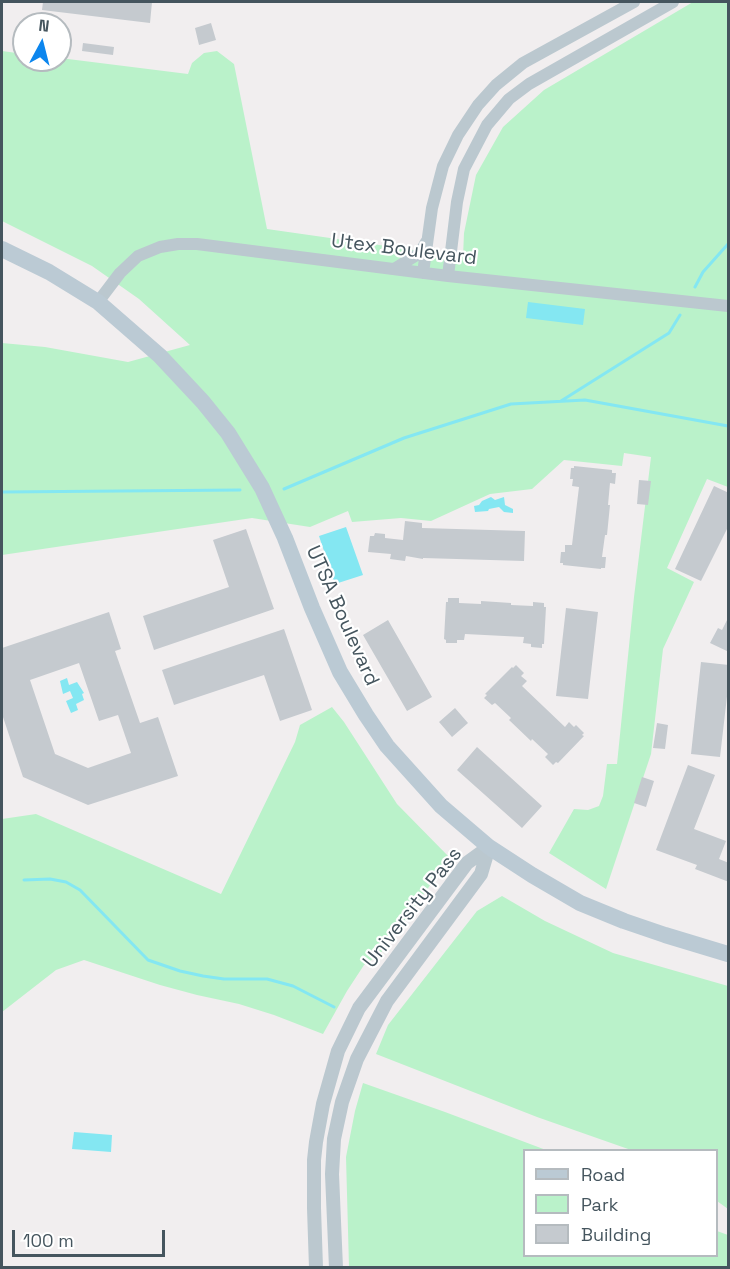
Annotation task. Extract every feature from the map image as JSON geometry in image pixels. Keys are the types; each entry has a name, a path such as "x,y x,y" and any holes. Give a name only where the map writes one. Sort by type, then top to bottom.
{"main road":[{"name":"UTSA Boulevard","path":"2,249 49,272 98,302 160,356 228,433 262,488 340,672 387,746 433,798 489,847 580,903 624,921 729,954"}],"street":[{"path":"423,273 432,208 443,166 458,135 478,105 495,85 523,63 634,2"},
{"path":"448,276 457,202 464,170 487,125 509,99 530,84 559,65 673,2"},
{"path":"495,85 509,99"},
{"path":"394,269 420,253 428,235"},
{"name":"Utex Boulevard","path":"98,302 120,273 138,256 160,247 197,244 448,276 729,306"},
{"name":"University Pass","path":"316,1268 314,1160 323,1104 338,1051 359,1008 467,863 489,847"},
{"name":"University Pass","path":"336,1268 332,1174 334,1139 342,1102 357,1059 387,1001 481,874 489,847"}],"green space":[{"path":"693,2 728,2 728,487 707,479 667,568 694,582 663,649 651,754 606,889 549,853 574,809 588,810 599,806 603,796 607,764 617,764 651,457 624,453 622,466 564,460 532,489 490,494 431,521 401,518 352,522 348,511 310,527 252,518 2,555 2,343 45,347 128,362 190,345 139,299 92,266 2,221 2,51 12,52 12,72 72,72 72,60 188,74 192,63 204,53 217,51 234,64 267,229 463,257 464,233 476,175 503,127 544,90"},
{"path":"332,707 397,804 450,858 380,954 364,965 323,1034 239,1004 160,985 84,960 56,970 2,1012 2,819 36,814 221,894 295,742 300,725"},
{"path":"502,896 545,921 613,953 728,986 728,1209 718,1202 718,1149 628,1149 537,1117 376,1054 388,1025 477,911"},
{"path":"363,1083 543,1149 523,1149 523,1257 718,1257 718,1231 728,1235 728,1267 349,1267 346,1157"}],"water":[{"path":"528,302 585,309 583,325 526,318"},
{"path":"491,497 495,500 504,497 505,505 513,509 513,513 504,512 499,507 475,512 474,506"},
{"path":"346,527 363,575 335,584 319,536"},
{"path":"67,678 69,685 77,682 84,693 82,694 84,700 76,704 78,710 71,713 66,701 73,698 70,691 63,694 60,681"},
{"path":"74,1132 112,1135 111,1152 72,1149"}],"building":[{"path":"43,2 152,2 150,23 42,10"},
{"path":"211,23 216,40 199,45 195,28"},
{"path":"83,43 114,47 113,55 82,51"},
{"path":"574,466 612,470 612,473 616,473 615,484 610,483 607,535 605,535 602,557 606,557 605,568 560,563 561,552 565,552 565,545 572,545 579,487 572,486 573,479 570,479 571,468"},
{"path":"639,480 651,481 648,505 637,504"},
{"path":"714,486 729,493 729,525 701,581 675,569"},
{"path":"405,521 422,523 422,528 525,531 524,561 423,559 406,556 405,561 390,559 391,554 368,552 370,536 374,536 375,533 385,534 385,538 403,540"},
{"path":"246,529 274,609 154,650 143,616 229,587 213,540"},
{"path":"448,598 459,598 459,603 481,604 481,601 533,606 533,602 544,603 546,607 542,648 531,647 531,644 523,643 524,637 465,634 464,640 457,640 457,643 446,643 444,639"},
{"path":"566,608 598,612 588,699 556,696"},
{"path":"109,612 121,649 115,651 140,723 158,717 178,776 88,805 23,777 2,714 2,648","holes":["79,663 99,721 118,715 131,753 88,768 55,754 30,680"]},
{"path":"729,616 729,652 710,643 718,628 722,630"},
{"path":"388,620 432,697 407,711 363,635"},
{"path":"284,629 312,710 280,721 264,675 174,705 162,670"},
{"path":"701,662 729,665 720,757 691,754"},
{"path":"516,665 524,673 521,676 527,681 522,686 565,727 569,722 584,733 582,735 584,736 558,763 553,765 545,757 548,754 509,720 511,718 495,703 492,705 484,698 487,695 485,694"},
{"path":"455,708 468,723 452,737 439,722"},
{"path":"657,723 668,725 665,749 653,748"},
{"path":"477,747 542,806 522,828 457,770"},
{"path":"688,765 715,775 694,829 726,841 719,859 729,863 729,882 695,869 697,865 656,850"},
{"path":"642,777 654,781 646,807 634,803"}],"waterway":[{"path":"695,287 703,272 728,244"},
{"path":"561,401 669,333 680,315"},
{"path":"284,489 404,438 511,404 585,400 728,426"},
{"path":"2,492 240,490"},
{"path":"24,880 50,879 66,882 80,890 148,960 203,976 224,979 267,979 293,986 334,1007"}]}
